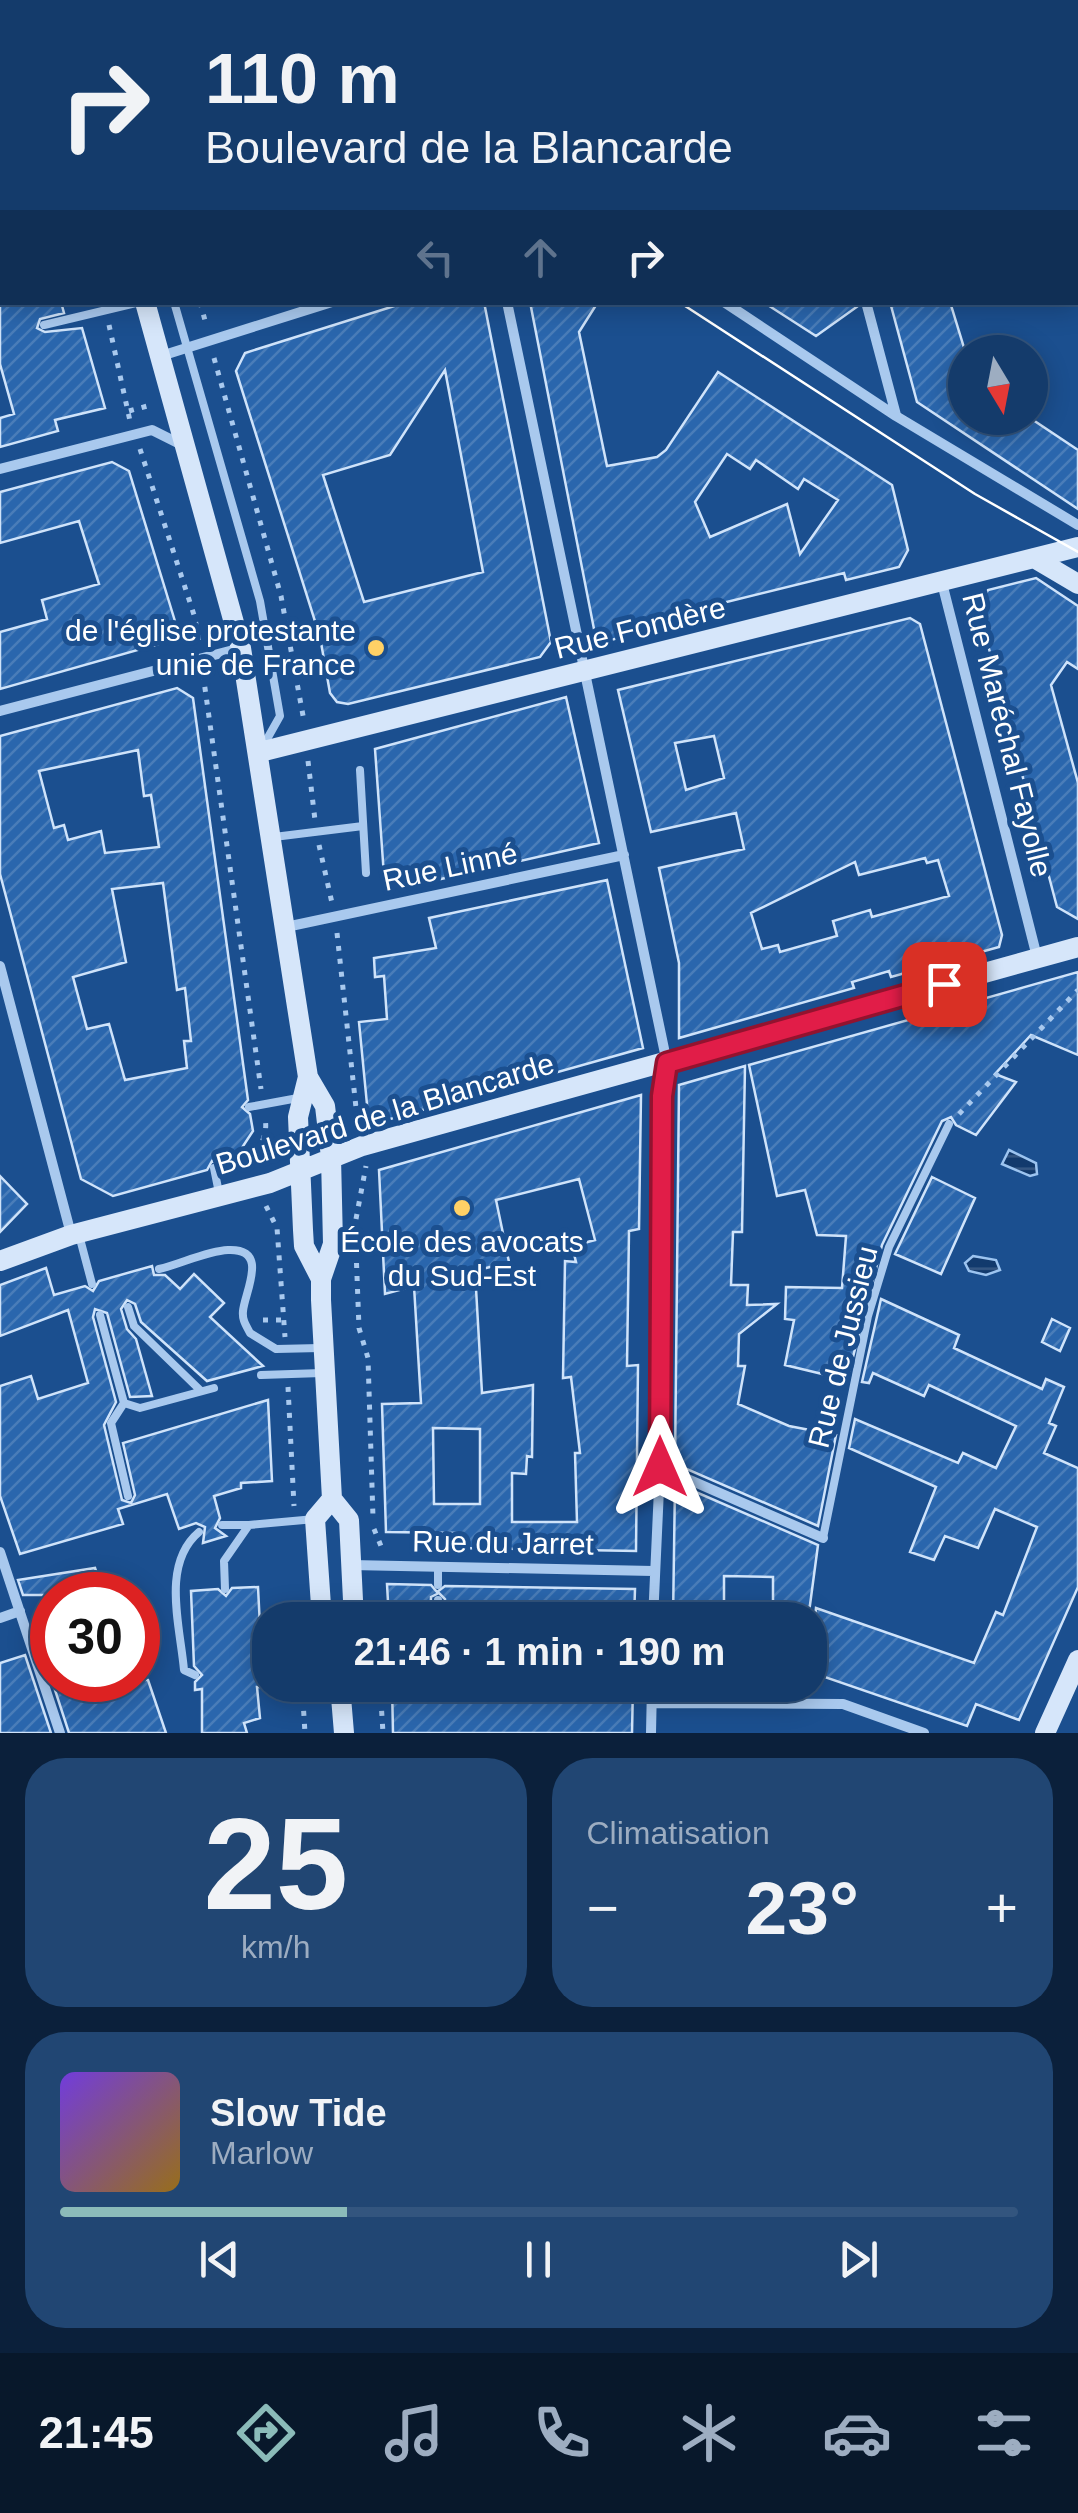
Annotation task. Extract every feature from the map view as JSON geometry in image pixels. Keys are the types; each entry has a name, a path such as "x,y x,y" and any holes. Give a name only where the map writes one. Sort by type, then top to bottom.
{"main road":[{"path":"143,305 190,457 242,648 260,752 305,1087 298,1117 304,1169 304,1246 320,1278 332,1500 349,1520 353,1602"},
{"name":"Rue Fondère","path":"260,752 1078,547"},
{"path":"1034,558 1078,584"},
{"name":"Boulevard de la Blancarde","path":"0,1261 75,1234 220,1196 331,1157 1078,947"},
{"path":"305,1087 326,1106 331,1157 333,1244 320,1278"},
{"path":"319,1602 304,1520 332,1500"},
{"path":"1045,1733 1078,1660"},
{"path":"342,1702 344,1733"}],"street":[{"path":"160,356 322,305"},
{"path":"507,305 667,1063 662,1096 660,1467 652,1602"},
{"path":"729,305 896,416 1078,525"},
{"path":"867,305 896,416"},
{"path":"0,470 152,430 175,439 190,457"},
{"name":"Rue Maréchal Fayolle","path":"942,584 1037,957"},
{"path":"0,711 242,648"},
{"name":"Rue Linné","path":"286,927 624,855"},
{"path":"0,966 75,1234"},
{"path":"660,1467 823,1538"},
{"path":"0,1552 60,1733"},
{"name":"Rue du Jarret","path":"352,1565 653,1570"},
{"path":"0,1618 20,1612"},
{"path":"652,1733 652,1703 843,1704 924,1733"}],"lane":[{"path":"44,326 130,305"},
{"path":"175,305 260,601 280,716 260,752"},
{"path":"360,770 366,873"},
{"path":"272,837 363,826"},
{"path":"249,1106 305,1087"},
{"name":"Rue de Jussieu","path":"823,1538 852,1379 884,1264 948,1124"},
{"path":"214,1168 220,1196"},
{"path":"75,1234 92,1284"},
{"path":"159,1270 228,1250 240,1252 250,1259 254,1269 243,1319 266,1345 286,1350 324,1348"},
{"path":"128,1307 134,1326 201,1391"},
{"path":"100,1315 124,1404 111,1423 128,1496"},
{"path":"261,1375 326,1373"},
{"path":"124,1404 140,1408 214,1388"},
{"path":"222,1525 304,1520"},
{"path":"225,1588 224,1560 249,1525"},
{"path":"195,1675 184,1670 176,1569 183,1546 199,1532"},
{"path":"438,1566 438,1586"}],"path":[{"path":"201,305 209,332"},
{"path":"105,311 130,429"},
{"path":"214,345 219,385 281,596 306,732"},
{"path":"134,441 143,452 195,618 197,650"},
{"path":"201,669 268,1133 256,1158 259,1173"},
{"path":"336,924 360,1136"},
{"path":"948,1124 1078,990"},
{"path":"355,1225 365,1157"},
{"path":"248,1205 264,1200 278,1228 286,1350"},
{"path":"356,1242 359,1328 368,1358 374,1531 384,1553"},
{"path":"287,1374 304,1520"},
{"path":"303,1702 304,1733"},
{"path":"381,1702 383,1733"}],"water":[{"path":"1009,1150 1036,1163 1037,1174 1030,1176 1002,1164"},
{"path":"973,1256 996,1260 1000,1270 986,1275 969,1271 965,1263"}],"building":[{"path":"0,305 62,305 64,313 40,319 37,328 45,332 82,328 105,408 55,420 58,431 0,447 0,418 14,414 0,364"},
{"path":"397,305 485,305 551,642 540,657 348,704 337,702 330,693 320,637 236,371 245,353","holes":["445,370 483,572 364,602 323,475 390,455"]},
{"path":"531,305 596,305 579,332 607,466 657,457 666,450 718,372 892,485 908,550 899,567 846,580 844,573 686,612 653,621 655,629 611,640 594,629","holes":["727,454 750,469 756,460 798,489 804,479 838,500 800,554 787,504 710,537 695,502"]},
{"path":"768,305 858,305 816,336"},
{"path":"891,305 951,305 960,335 948,335 948,423 917,402"},
{"path":"1048,430 1078,450 1078,509 967,435 1048,435"},
{"path":"112,462 129,471 178,631 173,640 0,689 0,632 47,619 42,600 99,584 79,521 0,543 0,492"},
{"path":"1036,578 1078,606 1078,669 1067,662 1051,685 1078,783 1078,919 1057,907 978,607 988,590"},
{"path":"910,618 920,624 1002,935 999,947 891,977 889,971 852,982 854,988 679,1038 679,963 659,868 744,849 736,813 651,832 618,690","holes":["714,736 724,778 686,790 675,743","925,858 927,863 938,860 949,896 872,917 870,910 833,921 837,936 780,952 778,945 762,949 751,913 855,862 859,875"]},
{"path":"177,688 193,698 248,1100 242,1107 250,1114 253,1131 232,1163 221,1166 212,1161 207,1170 113,1196 81,1179 0,874 0,736","holes":["138,750 144,796 151,795 159,847 105,853 101,831 68,840 64,825 54,828 39,771","163,883 177,990 185,988 191,1041 184,1041 187,1068 125,1080 109,1024 87,1029 73,977 126,962 112,889"]},
{"path":"566,697 599,843 441,879 439,872 384,876 375,749"},
{"path":"607,880 643,1048 369,1125 359,1022 387,1019 384,976 375,977 374,958 436,948 429,918"},
{"path":"1078,972 1078,1055 1031,1035 995,1074 1016,1082 976,1135 956,1125 951,1117 942,1121 882,1245 847,1380 785,1365 794,1320 785,1319 786,1287 842,1288 846,1236 817,1235 805,1190 777,1196 749,1065"},
{"path":"745,1066 742,1232 733,1232 731,1285 748,1285 747,1305 777,1304 739,1334 738,1366 745,1366 738,1404 789,1426 836,1435 818,1526 675,1464 679,1085"},
{"path":"641,1095 639,1229 629,1231 627,1366 638,1365 636,1551 458,1548 458,1533 386,1532 382,1404 421,1403 414,1286 385,1294 379,1170","holes":["579,1179 595,1240 572,1246 576,1262 565,1261 563,1378 571,1377 580,1453 575,1453 577,1522 512,1522 512,1473 526,1474 527,1456 532,1457 533,1385 482,1393 475,1271 509,1262 496,1200","433,1428 480,1429 480,1504 434,1504"]},
{"path":"0,1176 27,1204 0,1232"},
{"path":"932,1177 975,1198 941,1274 895,1254"},
{"path":"152,1266 154,1275 165,1275 180,1289 194,1274 224,1303 210,1317 263,1366 207,1381 141,1322 135,1304 127,1300 121,1309 127,1329 136,1339 152,1396 130,1397 107,1313 95,1309 93,1317 116,1402 104,1425 122,1500 131,1503 135,1495 123,1443 268,1400 272,1481 241,1483 241,1488 214,1496 220,1518 215,1528 226,1536 203,1543 205,1527 196,1523 179,1529 167,1494 118,1509 123,1524 20,1554 0,1496 0,1386 31,1376 38,1399 88,1383 68,1310 0,1336 0,1285 46,1268 54,1295 85,1286 93,1291 99,1281"},
{"path":"881,1299 959,1335 954,1348 1042,1389 1046,1379 1064,1387 1049,1423 1056,1426 1044,1453 1078,1468 1078,1587 1019,1720 976,1704 967,1726 827,1678 827,1612 974,1663 996,1612 1003,1615 1037,1527 995,1509 978,1548 945,1536 934,1560 910,1552 936,1487 849,1448 855,1419 958,1463 963,1453 996,1468 1016,1426 929,1385 924,1396 873,1373 869,1383 862,1382"},
{"path":"1052,1319 1070,1328 1060,1351 1042,1342"},
{"path":"675,1483 818,1545 810,1602 773,1602 773,1577 724,1576 724,1602 673,1602"},
{"path":"30,1578 30,1595 23,1595 18,1580"},
{"path":"387,1584 431,1585 437,1592 445,1586 635,1589 635,1602 445,1602 439,1593 431,1597 431,1602 388,1602"},
{"path":"258,1587 259,1602 252,1602 252,1702 258,1702 260,1718 244,1723 247,1733 202,1733 202,1689 195,1690 195,1682 202,1675 194,1666 191,1591 218,1589 226,1596 232,1588"},
{"path":"25,1655 30,1670 30,1702 41,1702 51,1733 0,1733 0,1663"},
{"path":"59,1702 155,1702 166,1733 69,1733"},
{"path":"392,1702 633,1702 632,1733 393,1733"}],"tram line":[{"path":"684,305 975,494 1078,552"}],"place":[{"name":"de l'église protestante unie de France","path":"376,648"},
{"name":"École des avocats du Sud-Est","path":"462,1208"}],"route":[{"path":"660,1467 662,1096 667,1063 944,984"}]}
